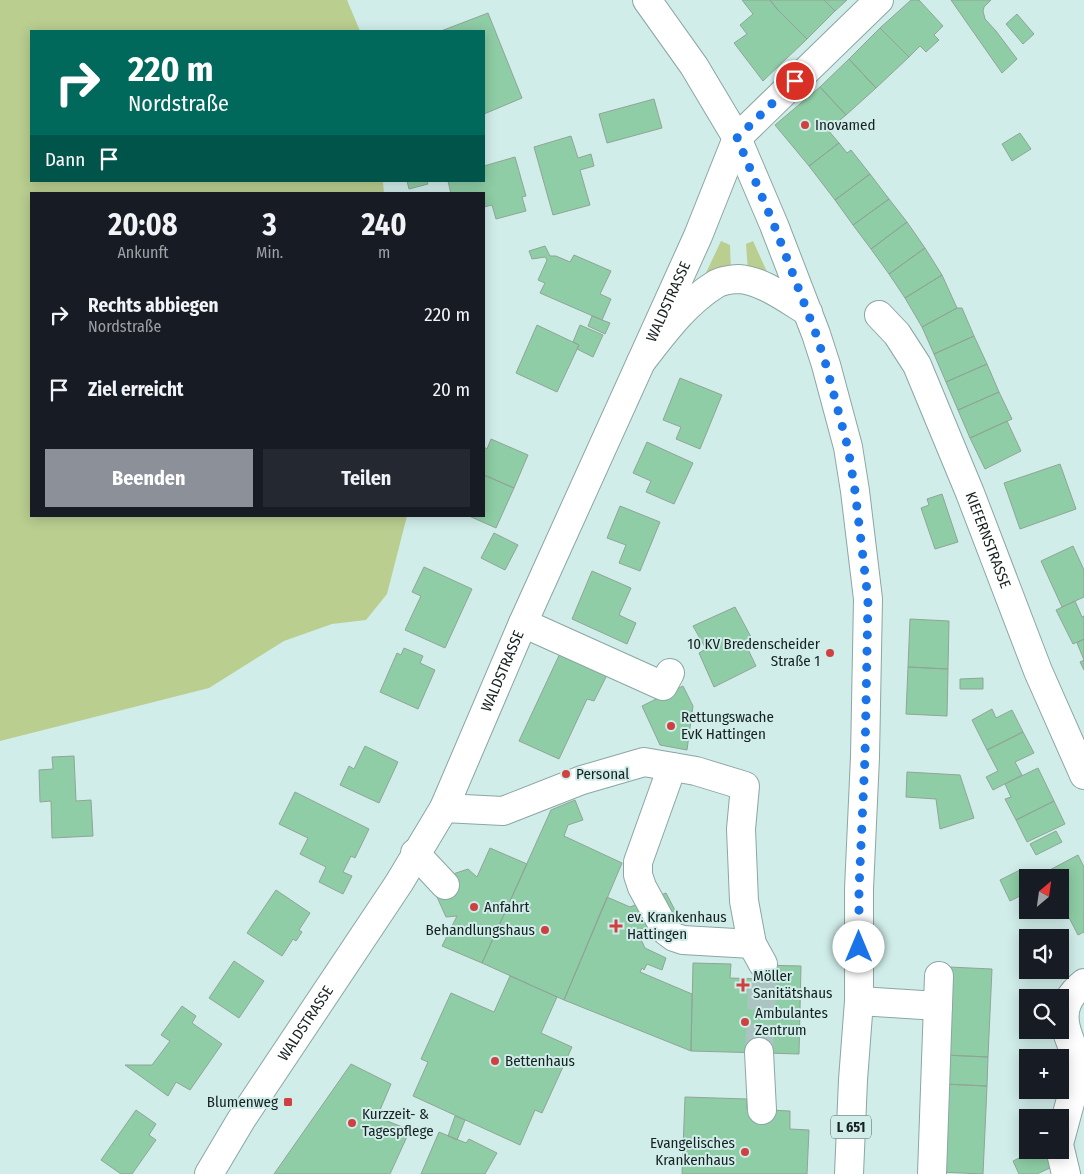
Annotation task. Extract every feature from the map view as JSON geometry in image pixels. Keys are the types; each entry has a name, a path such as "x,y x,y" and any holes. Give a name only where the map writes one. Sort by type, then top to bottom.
{"street":[{"name":"L 651","path":"648,0 694,66 737,138 808,312 826,365 848,448 868,599 865,757 859,889 859,1001 849,1174"},
{"path":"737,138 879,0"},
{"name":"WALDSTRASSE","path":"209,1174 241,1120 399,883 415,853 444,808 523,623 703,226 737,138"},
{"path":"641,362 682,312 718,283 738,279 752,282 777,293 808,312"},
{"name":"KIEFERNSTRASSE","path":"879,315 897,334 917,365 970,493 1038,671 1084,775"},
{"path":"523,623 663,686 670,672"},
{"path":"444,808 503,811 582,780 644,762 672,767 696,772 745,786 741,829 744,901 758,954 674,937 666,931 642,887 638,875 638,862 672,767"},
{"path":"415,853 445,885"},
{"path":"932,1174 939,976"},
{"path":"1068,1109 1078,1073 1078,1064 1075,1050 1065,1027 1065,1013 1067,1001 1075,990 1084,983"},
{"path":"859,1001 938,1006"},
{"path":"759,1052 762,1110"},
{"path":"1062,1159 1066,1174"}],"green space":[{"path":"0,0 347,0 360,30 30,30 30,182 383,182 384,192 30,192 30,517 407,517 387,594 366,620 332,624 284,641 209,688 0,741"},
{"path":"721,241 730,245 731,272 704,277"},
{"path":"753,241 768,274 748,271 746,244"}],"building":[{"path":"742,0 770,0 807,39 763,81 734,43 747,34 740,25 753,14"},
{"path":"770,0 824,0 835,11 807,39"},
{"path":"824,0 847,0 835,11"},
{"path":"911,0 919,0 943,26 934,35 939,40 926,52 920,46 909,57 880,28"},
{"path":"951,0 991,0 984,7 985,19 1017,59 1002,73"},
{"path":"488,13 522,98 485,114 485,30 444,30"},
{"path":"1017,14 1034,34 1023,44 1006,24"},
{"path":"880,28 909,57 876,88 849,59"},
{"path":"849,59 876,88 846,115 820,87"},
{"path":"820,87 846,115 828,130 839,143 809,166 775,125"},
{"path":"654,99 662,128 607,143 599,114"},
{"path":"1020,133 1031,149 1012,161 1002,144"},
{"path":"571,136 578,158 591,154 594,166 580,170 590,205 553,215 534,147"},
{"path":"839,143 847,153 851,150 870,174 835,200 809,166"},
{"path":"515,157 526,196 522,197 526,211 496,219 492,205 485,207 485,192 451,192 448,182 485,182 485,166"},
{"path":"870,174 889,199 853,225 835,200"},
{"path":"407,182 427,182 428,184 409,189"},
{"path":"889,199 907,222 871,249 853,225"},
{"path":"907,222 925,248 889,274 871,249"},
{"path":"545,246 550,256 556,256 570,262 574,255 611,271 600,294 611,299 602,320 540,293 545,283 538,280 547,260 545,257 532,259 529,251"},
{"path":"925,248 942,275 905,298 889,274"},
{"path":"942,275 957,308 922,327 905,298"},
{"path":"957,308 962,308 974,336 934,354 922,327"},
{"path":"592,316 610,323 605,334 588,326"},
{"path":"537,325 579,345 557,392 516,373"},
{"path":"580,325 603,335 593,357 577,349 579,345 573,342"},
{"path":"974,336 987,364 946,382 934,354"},
{"path":"987,364 999,392 958,410 946,382"},
{"path":"680,378 722,395 700,449 676,439 681,427 663,420"},
{"path":"999,392 1012,419 970,438 958,410"},
{"path":"1007,421 1021,451 985,469 970,438"},
{"path":"491,439 528,455 514,488 485,475 485,448 487,449"},
{"path":"647,442 693,463 674,504 646,492 651,481 633,473"},
{"path":"1060,464 1076,509 1020,529 1004,483"},
{"path":"485,475 514,488 496,528 471,517 485,517"},
{"path":"942,494 958,542 935,549 921,508 929,505 927,499"},
{"path":"620,506 660,522 640,571 619,563 626,545 607,538"},
{"path":"494,533 518,545 505,570 481,558"},
{"path":"1073,546 1084,570 1084,597 1062,607 1041,561"},
{"path":"424,567 472,589 445,648 405,630 421,596 412,592"},
{"path":"592,571 631,588 619,615 636,623 627,644 572,619"},
{"path":"1075,601 1082,617 1084,616 1084,639 1073,644 1056,610"},
{"path":"735,607 751,637 744,641 756,666 714,687 699,653 706,649 693,626"},
{"path":"910,619 949,621 948,669 908,667"},
{"path":"1084,639 1084,660 1077,643"},
{"path":"563,647 610,669 594,701 587,699 559,759 519,741"},
{"path":"404,648 423,656 420,663 435,670 418,709 380,692 397,653 401,655"},
{"path":"1084,660 1084,670 1080,662"},
{"path":"908,667 948,669 947,716 906,714"},
{"path":"983,678 983,689 960,689 960,679"},
{"name":"Rettungswache EvK Hattingen","path":"683,686 693,706 687,750 660,745 642,706"},
{"path":"992,709 996,718 1012,710 1023,732 987,750 972,720"},
{"path":"1023,732 1034,753 1015,762 1022,775 993,790 986,777 998,771 987,750"},
{"path":"365,746 398,762 379,803 340,785 349,766 354,769"},
{"path":"74,756 76,801 91,800 93,836 52,838 51,801 40,802 39,770 53,769 52,757"},
{"path":"1038,768 1054,801 1016,820 1005,799 1011,797 1005,784"},
{"path":"907,772 960,775 974,818 940,829 936,799 906,797"},
{"path":"295,792 369,829 355,858 351,856 343,872 352,876 343,894 319,882 326,867 300,854 308,838 279,824"},
{"name":"Behandlungshaus","path":"575,800 583,820 568,825 564,836 622,863 564,1000 482,963 551,810"},
{"path":"1054,801 1065,824 1027,842 1016,820"},
{"path":"1056,831 1062,842 1036,855 1030,844"},
{"name":"Anfahrt","path":"490,848 527,864 482,963 442,946 457,916 446,917 437,897 442,895 447,876 468,869 477,877"},
{"path":"1078,855 1084,867 1084,932 1078,935 1069,918 1069,869 1052,869"},
{"path":"1019,870 1019,896 1010,901 1000,880"},
{"path":"276,890 310,913 299,930 302,932 296,941 293,939 282,956 247,933"},
{"path":"666,893 677,914 637,931 645,948 666,958 662,970 647,964 644,970 642,968 640,972 692,994 691,1051 564,1000 607,897 630,907"},
{"path":"234,961 264,981 239,1018 209,998"},
{"name":"Ambulantes Zentrum","path":"693,963 731,964 730,978 761,979 760,965 801,966 799,1054 691,1051"},
{"path":"949,967 992,969 988,1057 945,1055"},
{"name":"Bettenhaus","path":"510,976 557,997 541,1033 572,1047 542,1113 535,1110 520,1145 413,1096 428,1062 421,1059 451,993 494,1012"},
{"path":"182,1006 196,1016 192,1023 222,1044 190,1090 176,1082 168,1096 125,1065 152,1065 170,1041 161,1035"},
{"path":"945,1055 988,1057 987,1086 944,1084"},
{"name":"Kurzzeit- & Tagespflege","path":"351,1064 391,1084 377,1117 410,1130 390,1174 274,1174"},
{"path":"944,1084 987,1086 983,1174 940,1172"},
{"name":"Evangelisches Krankenhaus","path":"685,1097 747,1099 747,1109 790,1111 790,1129 809,1130 807,1174 682,1174"},
{"path":"136,1110 156,1124 149,1135 156,1140 132,1174 121,1174 101,1160"},
{"path":"455,1116 465,1120 457,1140 448,1136"},
{"path":"439,1132 466,1143 469,1139 497,1153 485,1174 421,1174"},
{"path":"1019,1158 1049,1159 1052,1167 1037,1174 1019,1174 1013,1161"}],"tunnel":[{"path":"759,1052 763,973"}],"place":[{"name":"Inovamed","path":"805,125"},
{"name":"10 KV Bredenscheider Straße 1","path":"830,653"},
{"name":"Rettungswache EvK Hattingen","path":"671,726"},
{"name":"Personal","path":"566,774"},
{"name":"Anfahrt","path":"474,907"},
{"name":"ev. Krankenhaus Hattingen","path":"616,926"},
{"name":"Behandlungshaus","path":"545,930"},
{"name":"Möller Sanitätshaus","path":"743,985"},
{"name":"Ambulantes Zentrum","path":"745,1022"},
{"name":"Bettenhaus","path":"495,1061"},
{"name":"Blumenweg","path":"288,1102"},
{"name":"Kurzzeit- & Tagespflege","path":"352,1123"},
{"name":"Evangelisches Krankenhaus","path":"745,1152"}],"route":[{"path":"795,81 737,138 774,225 816,334 848,448 855,491 868,599 859,947"}]}
